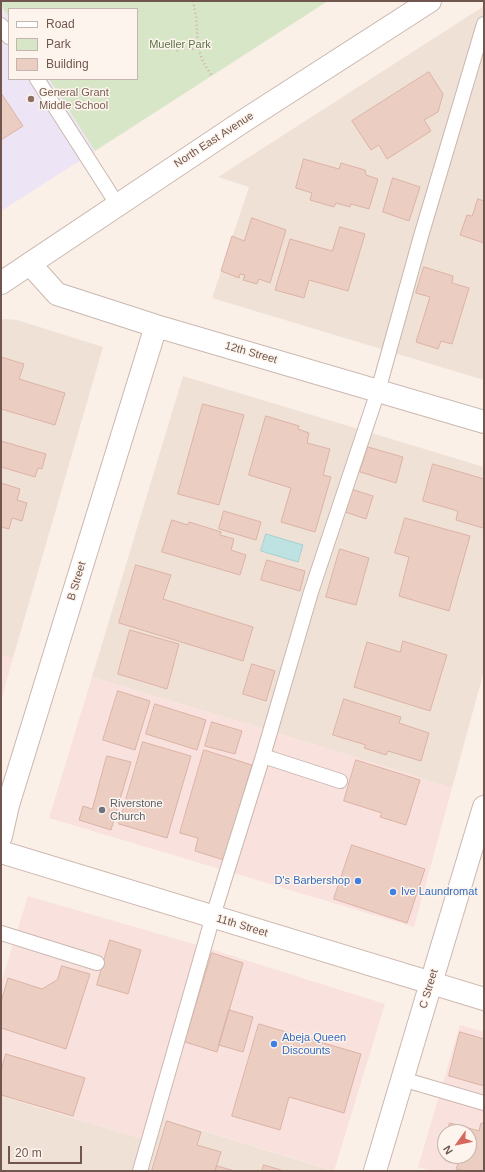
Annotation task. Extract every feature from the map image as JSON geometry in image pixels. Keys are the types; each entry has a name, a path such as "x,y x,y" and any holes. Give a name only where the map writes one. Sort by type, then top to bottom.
{"street":[{"name":"North East Avenue","path":"1,283 117,204 430,1"},
{"name":"12th Street","path":"30,264 57,294 156,326 484,422"},
{"name":"B Street","path":"1,836 8,805 156,326"},
{"name":"C Street","path":"375,1171 430,983 484,807"},
{"name":"11th Street","path":"1,852 484,999"}],"lane":[{"path":"140,1171 213,916 263,756 311,592 378,391 421,236 484,24"},
{"path":"1,25 8,36"},
{"path":"37,80 117,204"},
{"path":"263,756 340,781"},
{"path":"1,932 97,963"},
{"path":"402,1079 484,1104"}],"path":[{"path":"193,1 196,16 198,47 203,62 212,76"},
{"path":"177,51 181,48 192,50 198,47"}],"shaded area":[{"name":"General Grant Middle School","path":"1,5 8,16 8,80 50,80 95,151 1,211"},
{"path":"484,6 484,380 212,298 249,187 218,177"},
{"path":"1,320 17,320 103,347 13,658 1,655"},
{"path":"183,376 484,467 484,671 452,788 92,677"},
{"path":"1,655 13,658 1,701"},
{"path":"92,677 452,788 414,927 49,818"},
{"path":"28,896 204,947 385,1004 334,1171 157,1116 149,1141 1,1096 1,983"},
{"path":"460,1025 484,1032 484,1171 432,1171 418,1167"},
{"path":"1,1096 149,1141 156,1116 333,1171 1,1171"}],"green space":[{"name":"Mueller Park","path":"1,1 328,1 95,151 50,80 138,80 138,8 8,8 8,16 1,5"}],"water":[{"path":"266,534 303,545 298,562 261,551"}],"building":[{"path":"429,72 443,94 438,112 424,120 431,131 387,159 379,145 371,150 352,121"},
{"path":"1,93 23,126 1,140"},
{"path":"304,159 339,169 341,163 365,170 366,175 378,179 369,209 351,204 350,207 336,203 334,207 310,200 312,193 296,188"},
{"path":"393,178 420,187 409,221 383,212"},
{"path":"478,199 484,201 484,243 460,235 467,215 472,216"},
{"path":"252,218 286,230 270,283 259,279 257,284 243,280 245,275 240,274 239,278 221,271 232,236 244,241"},
{"path":"340,227 365,234 348,291 309,280 304,298 275,290 290,239 332,251"},
{"path":"424,267 453,276 452,283 469,288 452,344 441,341 438,349 416,342 430,297 416,293"},
{"path":"1,357 24,364 19,379 65,393 55,425 1,409"},
{"path":"203,404 244,415 219,505 178,494"},
{"path":"266,416 299,426 298,429 309,433 307,443 330,449 323,475 331,477 315,532 281,522 291,488 249,475"},
{"path":"1,441 46,454 42,469 38,468 35,477 1,467"},
{"path":"368,447 403,457 396,483 360,472"},
{"path":"433,464 484,479 483,528 456,520 458,511 423,501"},
{"path":"1,483 20,489 17,500 27,503 22,521 12,518 9,529 1,527"},
{"path":"351,489 373,496 366,519 345,512"},
{"path":"224,511 261,522 256,540 219,529"},
{"path":"405,518 470,536 449,611 399,596 409,557 395,553"},
{"path":"172,520 188,525 189,522 221,532 220,535 234,539 231,550 246,555 240,575 162,552"},
{"path":"340,549 369,558 356,605 326,597"},
{"path":"267,560 305,571 300,591 261,580"},
{"path":"136,565 171,575 163,599 253,627 243,661 119,623"},
{"path":"130,630 179,644 167,689 118,674"},
{"path":"403,641 447,655 430,711 354,687 367,642 400,652"},
{"path":"252,664 275,671 266,701 243,694"},
{"path":"118,691 150,701 135,750 103,740"},
{"path":"344,699 401,717 399,723 429,733 421,761 388,751 386,755 364,748 366,745 333,735"},
{"path":"155,704 206,720 197,750 146,734"},
{"path":"212,722 242,731 235,754 205,746"},
{"path":"143,742 191,756 167,838 119,824"},
{"path":"204,750 252,765 224,860 195,851 198,838 180,833"},
{"path":"107,756 131,762 111,830 79,820 83,806 92,809"},
{"path":"356,760 420,780 406,825 380,817 382,813 344,801"},
{"path":"352,845 425,869 407,923 334,899"},
{"path":"110,940 141,950 128,994 97,985"},
{"path":"212,953 243,963 217,1052 185,1042"},
{"path":"62,966 90,974 66,1049 1,1028 1,1002 8,978 42,989 57,980"},
{"path":"229,1010 253,1017 243,1052 219,1045"},
{"path":"259,1024 361,1054 344,1113 289,1097 280,1130 232,1116"},
{"path":"460,1032 484,1039 484,1086 449,1076"},
{"path":"6,1054 85,1078 73,1116 1,1095 1,1071"},
{"path":"167,1121 201,1132 197,1145 221,1152 215,1171 152,1171"},
{"path":"481,1123 484,1124 484,1171 464,1171 456,1169 458,1164 477,1164 477,1130 479,1131"},
{"path":"264,1165 284,1171 262,1171"},
{"path":"217,1166 235,1171 215,1171"}],"place":[{"name":"General Grant Middle School","path":"31,99"},
{"name":"Riverstone Church","path":"102,810"},
{"name":"D's Barbershop","path":"358,881"},
{"name":"Ive Laundromat","path":"393,892"},
{"name":"Abeja Queen Discounts","path":"274,1044"}]}
